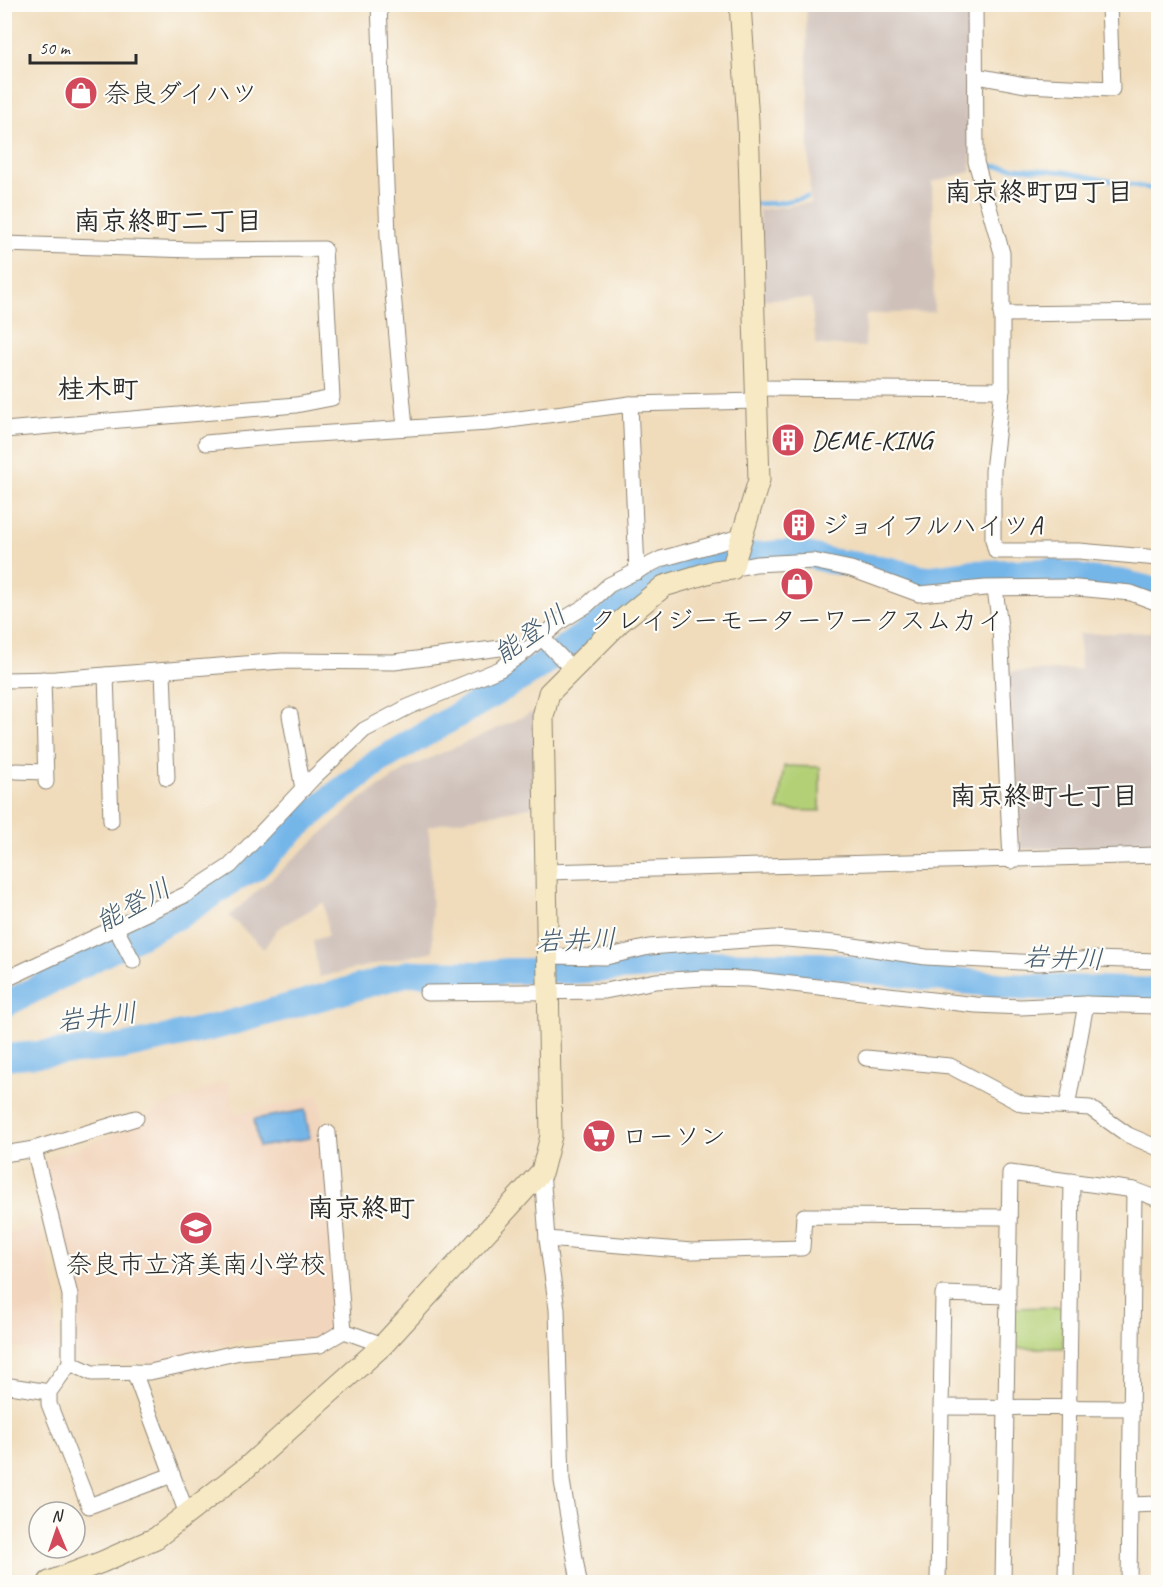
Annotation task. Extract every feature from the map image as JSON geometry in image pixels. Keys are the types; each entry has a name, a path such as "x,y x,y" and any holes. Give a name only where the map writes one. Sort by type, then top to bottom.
{"street":[{"path":"379,4 388,236 405,428"},
{"path":"579,1582 562,1481 557,1309 547,1239 542,1171 551,1136 543,717 549,693 570,668 620,622 664,586 714,571 736,554 759,480 748,122 740,4"},
{"path":"975,4 976,162 1002,253 1002,390 993,471 993,540 996,551 1079,551 1158,558"},
{"path":"977,76 1025,85 1112,89 1109,4"},
{"path":"4,244 192,250 324,249 332,398 296,405 4,430"},
{"path":"1001,314 1158,312"},
{"path":"206,443 488,423 630,404 757,395 1002,390"},
{"path":"630,404 637,572"},
{"path":"4,980 187,894 230,866 303,789 364,730 408,707 500,669 543,640 561,621 586,605 609,585 661,559 736,554 756,564 813,561 851,569 919,594 1066,587 1131,593 1158,603"},
{"path":"995,589 1011,861"},
{"path":"543,640 570,668"},
{"path":"4,680 106,675 282,661 394,662 508,647 527,650"},
{"path":"163,671 168,778"},
{"path":"106,675 111,821"},
{"path":"16,771 45,777 43,679"},
{"path":"290,715 303,789"},
{"path":"546,872 875,862 1011,861 1158,855"},
{"path":"116,929 131,959"},
{"path":"548,958 606,957 649,947 775,938 834,943 926,957 1039,963 1093,959 1158,961"},
{"path":"427,993 605,991 656,981 703,978 749,979 976,1005 1158,1006"},
{"path":"1067,1107 1086,1004"},
{"path":"866,1058 950,1066 1022,1104 1090,1108 1128,1135 1158,1148"},
{"path":"4,1154 34,1149 136,1118"},
{"path":"328,1133 344,1331"},
{"path":"34,1149 70,1295 70,1363 49,1392 49,1404 89,1506 172,1475"},
{"path":"49,1582 156,1538 246,1468 383,1345 542,1171"},
{"path":"1003,1582 1010,1173 1134,1190 1158,1199"},
{"path":"1066,1582 1072,1181"},
{"path":"1129,1582 1134,1190"},
{"path":"547,1239 692,1251 802,1248 804,1216 1009,1217"},
{"path":"938,1582 944,1294 1008,1296"},
{"path":"344,1331 383,1345"},
{"path":"70,1363 92,1373 150,1372 240,1352 320,1345 344,1331"},
{"path":"134,1372 187,1514"},
{"path":"4,1385 49,1392"},
{"path":"942,1407 1131,1408"},
{"path":"1131,1505 1158,1504"}],"shaded area":[{"path":"806,5 970,5 971,172 932,182 934,312 866,314 865,347 816,345 811,299 760,299 759,210 810,203"},
{"path":"1150,604 1158,607 1158,846 1019,849 1020,800 1008,672 1081,669 1079,634 1151,632"},
{"path":"536,711 536,806 429,826 433,951 319,977 313,940 328,936 324,902 277,929 264,949 229,916 361,799 408,768"},
{"name":"奈良市立済美南小学校","path":"228,1080 236,1113 316,1095 321,1100 340,1321 324,1338 241,1340 158,1363 79,1360 75,1353 45,1162 50,1157 123,1130 163,1106"},
{"path":"40,1224 56,1292 56,1358 5,1345 5,1234"}],"green space":[{"path":"784,766 820,767 820,811 778,810"},
{"path":"1062,1307 1063,1348 1010,1348 1010,1308"}],"water":[{"path":"305,1110 310,1138 259,1147 254,1119"}],"waterway":[{"path":"982,165 1066,172 1158,190"},
{"path":"756,204 778,203 807,197"},
{"name":"能登川","path":"4,1005 184,913 255,868 327,801 377,762 528,674 646,590 703,559 796,552 830,561 887,569 925,579 970,573 1052,571 1158,591"},
{"name":"岩井川","path":"4,1057 123,1047 219,1026 409,973 482,974 684,964 819,965 1007,986 1158,991"}],"place":[{"name":"奈良ダイハツ","path":"81,93"},
{"name":"DEME-KING","path":"788,440"},
{"name":"ジョイフルハイツA","path":"799,525"},
{"name":"クレイジーモーターワークスムカイ","path":"797,584"},
{"name":"ローソン","path":"599,1136"},
{"name":"奈良市立済美南小学校","path":"196,1228"}],"district":[{"name":"南京終町四丁目","path":"1039,192"},
{"name":"南京終町二丁目","path":"168,221"},
{"name":"桂木町","path":"98,389"},
{"name":"南京終町七丁目","path":"1044,796"},
{"name":"南京終町","path":"361,1208"}]}
